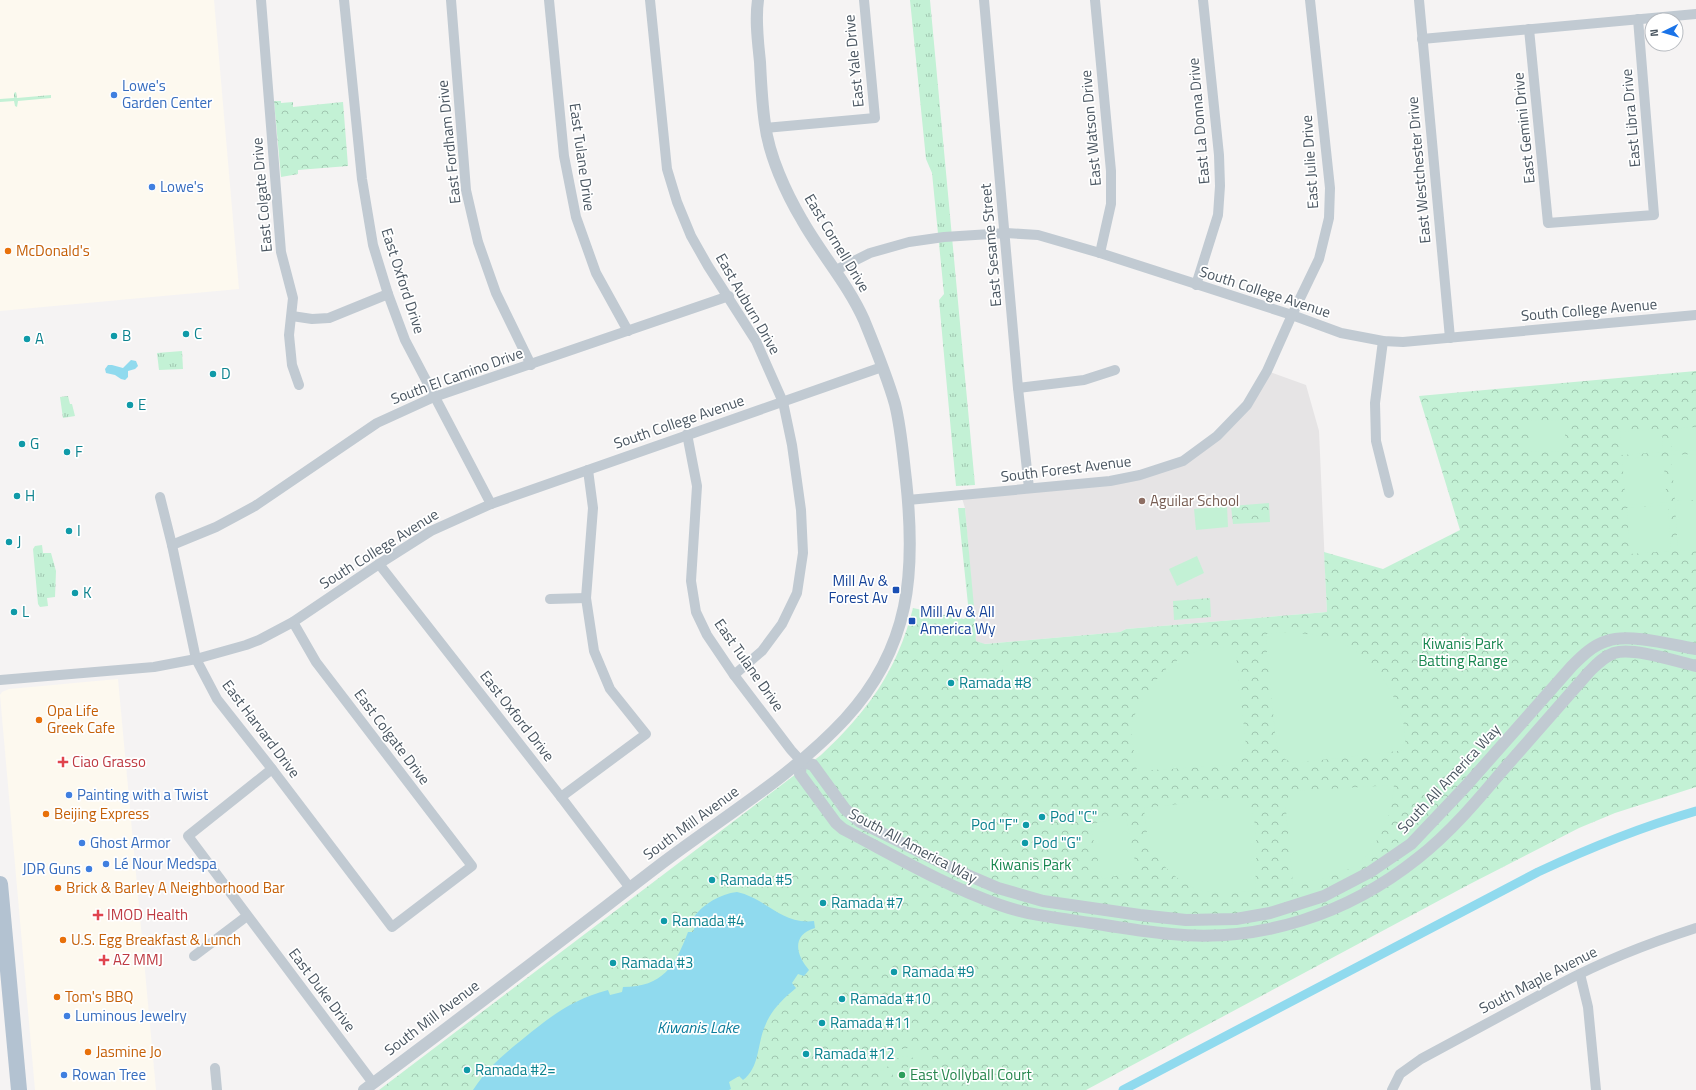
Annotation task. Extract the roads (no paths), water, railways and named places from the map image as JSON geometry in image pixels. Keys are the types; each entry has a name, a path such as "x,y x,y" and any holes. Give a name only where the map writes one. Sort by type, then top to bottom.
{"main road":[{"path":"0,884 19,1090"}],"street":[{"name":"East Colgate Drive","path":"261,0 281,252 293,298 292,316 288,335 292,365 299,385"},
{"name":"East Oxford Drive","path":"344,0 362,179 372,245 405,340 491,504"},
{"name":"East Fordham Drive","path":"450,0 466,190 478,242 496,293 531,365"},
{"name":"East Tulane Drive","path":"549,0 564,156 576,217 596,273 628,330"},
{"name":"East Auburn Drive","path":"650,0 667,169 677,202 691,236 708,266 729,296 756,341 783,402 792,445 801,510 803,553 797,593 782,624 762,651 734,675"},
{"name":"East Cornell Drive","path":"758,0 758,45 765,128 781,180 802,221 836,270 862,317 882,367 895,406 908,500"},
{"name":"East Yale Drive","path":"765,128 875,118 864,0"},
{"name":"East Sesame Street","path":"984,0 1006,233 1018,388 1029,488"},
{"name":"East Watson Drive","path":"1095,0 1111,171 1111,204 1100,253"},
{"name":"East La Donna Drive","path":"1196,285 1218,215 1220,186 1219,155 1203,0"},
{"name":"East Julie Drive","path":"1292,315 1319,259 1329,218 1330,188 1310,0"},
{"name":"East Westchester Drive","path":"1419,0 1450,338"},
{"path":"1422,39 1696,14"},
{"name":"East Libra Drive","path":"1548,223 1654,215 1638,19"},
{"name":"East Gemini Drive","path":"1529,29 1548,223"},
{"name":"South College Avenue","path":"836,270 870,254 910,242 944,237 1006,233 1038,235 1100,253 1292,315 1341,333 1383,341 1403,342 1696,315"},
{"path":"292,316 329,318 388,294"},
{"name":"South El Camino Drive","path":"172,545 216,527 255,506 377,423 434,397 729,296"},
{"name":"South Forest Avenue","path":"908,500 1110,481 1140,475 1183,461 1217,436 1247,405 1267,371 1292,315"},
{"path":"1383,341 1375,403 1376,441 1389,493"},
{"name":"South College Avenue","path":"0,680 154,667 196,659 246,645 259,640 293,622 431,531 491,504 687,434 882,367"},
{"path":"1018,388 1084,380 1115,370"},
{"name":"East Tulane Drive","path":"687,434 697,486 691,581 696,612 707,635 734,675 801,761"},
{"path":"561,797 646,734 610,690 594,651 586,598 593,508 588,470"},
{"name":"East Harvard Drive","path":"160,498 172,545 196,659 217,699 392,927"},
{"name":"South Mill Avenue","path":"368,1086 801,761 831,733 855,707 877,674 889,652 901,620 908,586 911,546 908,500"},
{"name":"East Oxford Drive","path":"379,564 630,888"},
{"path":"550,599 586,598"},
{"name":"East Colgate Drive","path":"293,622 316,662 472,866 392,927"},
{"name":"South All America Way","path":"1696,649 1630,638 1608,640 1599,644 1572,666 1479,772 1431,825 1411,844 1389,860 1336,891 1270,913 1217,920 1186,920 1044,901 998,888 958,871 860,822 845,809 813,765 801,761 800,774 836,823 843,829 953,886 993,903 1048,917 1172,934 1238,934 1288,925 1335,909 1384,884 1438,841 1491,784 1584,678 1605,657 1613,654 1632,652 1696,666"},
{"path":"1677,662 1680,646"},
{"name":"East Duke Drive","path":"272,769 188,836 248,916 368,1086"},
{"path":"1479,772 1491,784"},
{"path":"815,794 827,784"},
{"path":"993,903 998,888"},
{"path":"194,956 248,916"},
{"name":"South Maple Avenue","path":"1392,1090 1400,1074 1421,1059 1580,974 1634,950 1696,928"},
{"path":"1580,974 1588,1006 1596,1090"},
{"path":"215,1068 217,1090"}],"water":[{"path":"131,360 136,361 138,366 135,369 128,371 128,377 125,380 115,375 106,373 105,369 108,365 123,368"},
{"name":"Kiwanis Lake","path":"737,892 747,895 792,919 814,921 815,928 802,935 798,946 801,958 809,970 804,976 798,974 792,983 796,988 774,1010 762,1033 752,1069 743,1080 739,1076 729,1082 731,1089 473,1090 490,1068 502,1056 544,1022 573,1003 608,990 610,995 622,992 623,987 637,986 658,979 666,972 678,955 688,932 693,932 697,921 693,918 697,913 712,900"}],"waterway":[{"path":"1123,1090 1538,872 1616,838 1696,811"}],"place":[{"name":"Lowe's Garden Center","path":"114,95"},
{"name":"Lowe's","path":"152,187"},
{"name":"McDonald's","path":"8,251"},
{"name":"C","path":"186,334"},
{"name":"B","path":"114,336"},
{"name":"A","path":"27,339"},
{"name":"D","path":"213,374"},
{"name":"E","path":"130,405"},
{"name":"G","path":"22,444"},
{"name":"F","path":"67,452"},
{"name":"H","path":"17,496"},
{"name":"Aguilar School","path":"1142,501"},
{"name":"I","path":"69,531"},
{"name":"J","path":"9,542"},
{"name":"Mill Av & Forest Av","path":"896,590"},
{"name":"K","path":"75,593"},
{"name":"L","path":"14,612"},
{"name":"Mill Av & All America Wy","path":"912,621"},
{"name":"Ramada #8","path":"951,683"},
{"name":"Opa Life Greek Cafe","path":"39,720"},
{"name":"Ciao Grasso","path":"63,762"},
{"name":"Painting with a Twist","path":"69,795"},
{"name":"Beijing Express","path":"46,814"},
{"name":"Pod \"C\"","path":"1042,817"},
{"name":"Pod \"F\"","path":"1026,825"},
{"name":"Ghost Armor","path":"82,843"},
{"name":"Pod \"G\"","path":"1025,843"},
{"name":"Lé Nour Medspa","path":"106,864"},
{"name":"JDR Guns","path":"89,869"},
{"name":"Ramada #5","path":"712,880"},
{"name":"Brick & Barley A Neighborhood Bar","path":"58,888"},
{"name":"Ramada #7","path":"823,903"},
{"name":"IMOD Health","path":"98,915"},
{"name":"Ramada #4","path":"664,921"},
{"name":"U.S. Egg Breakfast & Lunch","path":"63,940"},
{"name":"AZ MMJ","path":"104,960"},
{"name":"Ramada #3","path":"613,963"},
{"name":"Ramada #9","path":"894,972"},
{"name":"Tom's BBQ","path":"57,997"},
{"name":"Ramada #10","path":"842,999"},
{"name":"Luminous Jewelry","path":"67,1016"},
{"name":"Ramada #11","path":"822,1023"},
{"name":"Jasmine Jo","path":"88,1052"},
{"name":"Ramada #12","path":"806,1054"},
{"name":"Ramada #2=","path":"467,1070"},
{"name":"Rowan Tree","path":"64,1075"},
{"name":"East Vollyball Court","path":"902,1075"}],"park label":[{"name":"Kiwanis Park Batting Range","path":"1463,652"},
{"name":"Kiwanis Park","path":"1031,865"}]}
